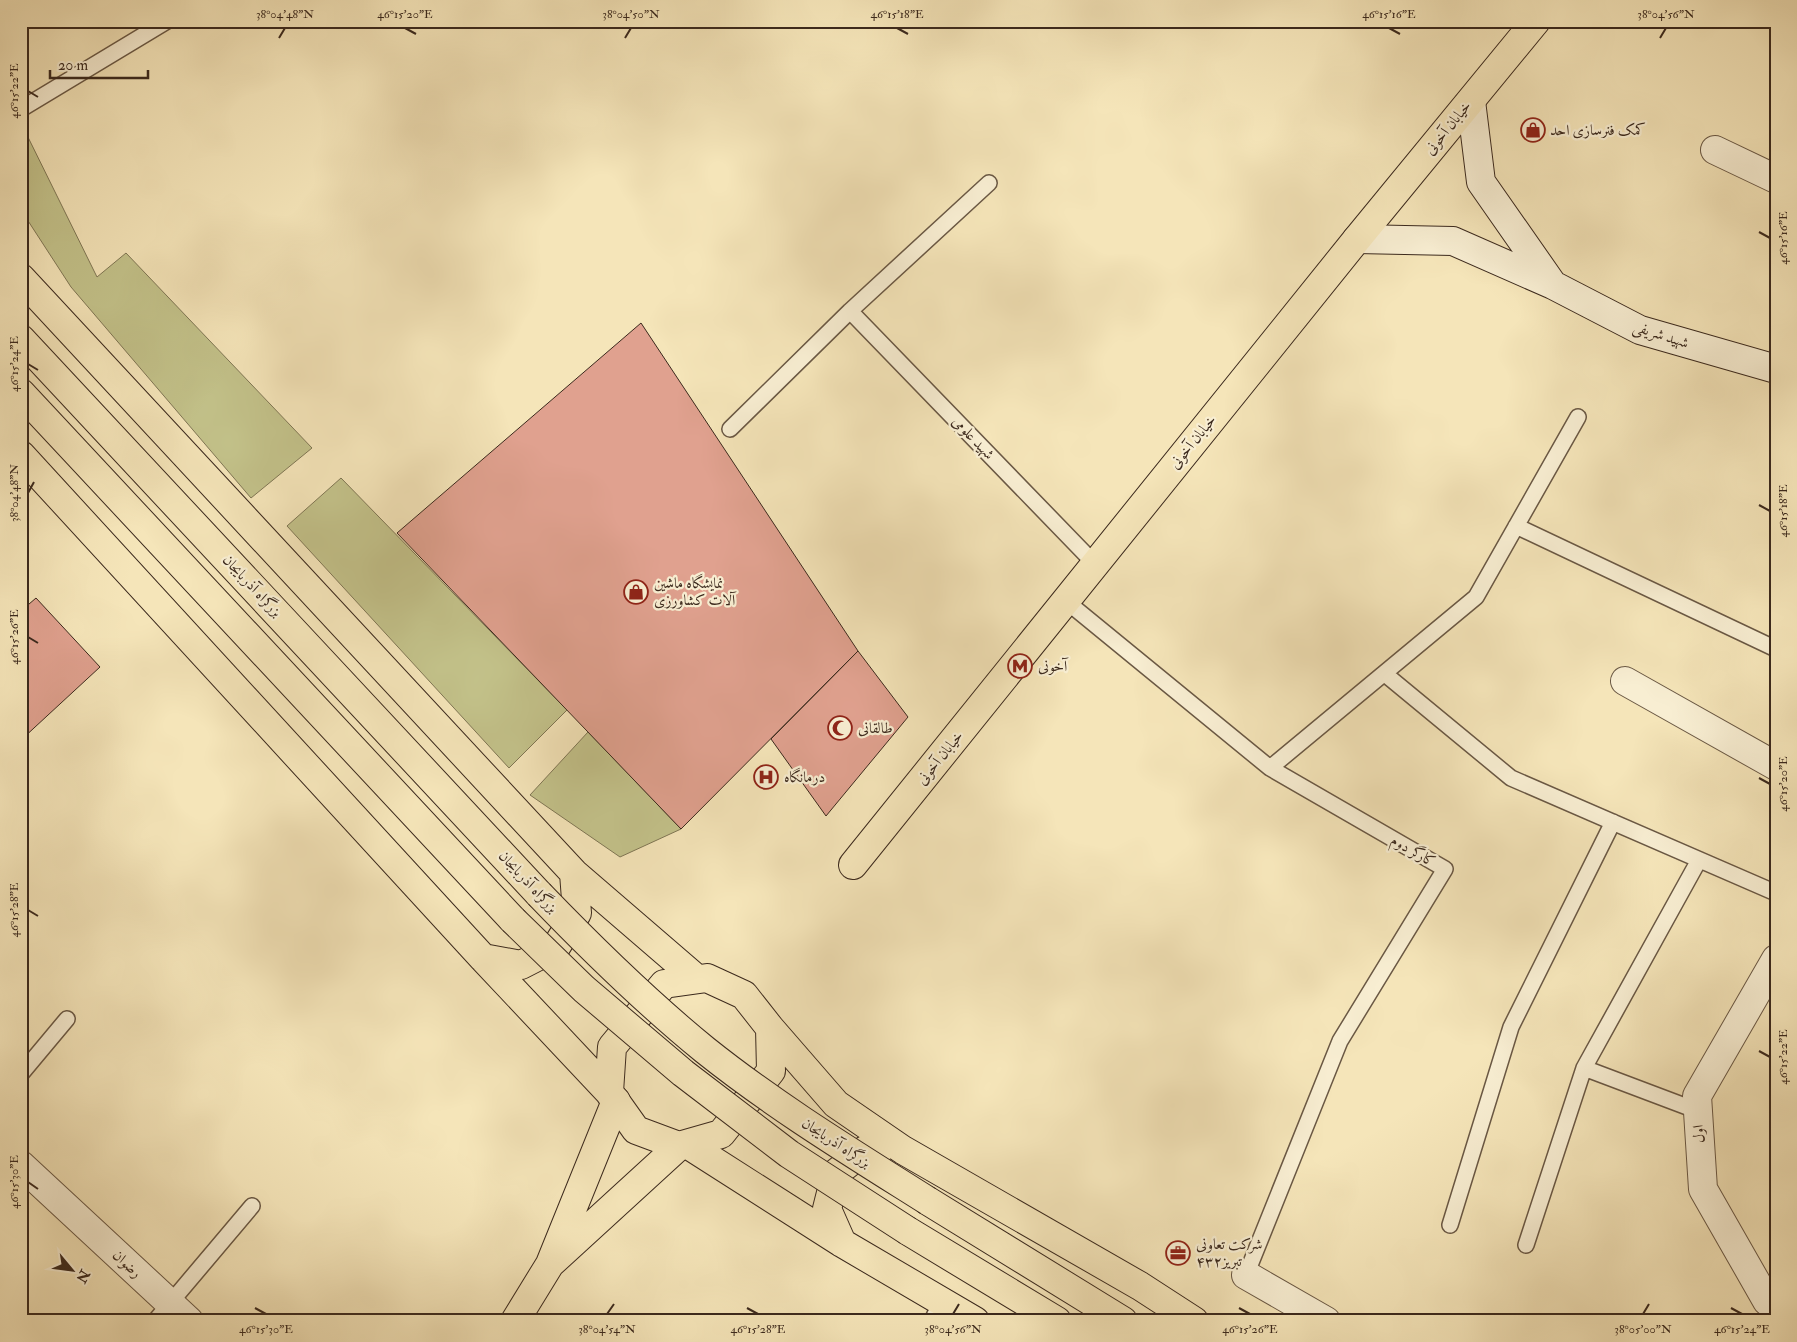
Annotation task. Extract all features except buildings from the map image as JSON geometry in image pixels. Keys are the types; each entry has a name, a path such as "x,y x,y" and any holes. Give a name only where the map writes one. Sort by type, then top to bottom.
{"main road":[{"name":"خیابان آخونی","path":"853,865 1357,239 1536,21"},
{"path":"21,278 574,873 697,979"},
{"name":"بزرگراه آذربایجان","path":"21,339 607,965 705,1050 807,1125 928,1202 1123,1321"},
{"path":"21,393 513,920 584,989 683,1073 789,1154 908,1231 1057,1321"},
{"path":"21,455 483,958 613,1096 636,1130 683,1145 842,1243 936,1311 975,1321"},
{"path":"483,958 521,965 556,947 577,914 574,873"},
{"path":"515,1321 550,1264 613,1096 612,1047 664,984 707,978 744,995 770,1028 770,1071 721,1134 683,1145 550,1264"},
{"name":"بزرگراه آذربایجان","path":"770,1028 836,1104 902,1150 1140,1286 1194,1321"},
{"path":"842,1243 826,1209 836,1173 866,1150 902,1150"}],"street":[{"path":"1471,100 1481,182 1553,286"},
{"path":"1715,150 1776,179"},
{"name":"شهید شریفی","path":"1357,239 1453,241 1553,286 1640,330 1776,369"},
{"path":"1625,681 1776,766"},
{"name":"اول","path":"1776,959 1697,1096 1703,1189 1767,1301 1776,1309"},
{"name":"رضوان","path":"21,1165 171,1315"},
{"path":"1246,1275 1326,1321"}],"lane":[{"path":"21,109 167,21"},
{"path":"730,429 850,311 989,183"},
{"name":"شهید علومی","path":"850,311 1095,564"},
{"path":"1270,768 1476,597 1578,417"},
{"path":"1516,526 1776,649"},
{"name":"کارگر دوم","path":"1066,601 1270,768 1445,869 1340,1041 1246,1275"},
{"path":"1385,674 1511,778 1776,893"},
{"path":"1450,1225 1511,1027 1613,822"},
{"path":"1526,1245 1584,1068 1699,860"},
{"path":"21,1074 67,1019"},
{"path":"1584,1068 1698,1111"},
{"path":"171,1315 252,1206"}],"shaded area":[{"path":"21,123 97,277 126,253 312,448 251,498 71,287 21,210"},
{"path":"341,478 567,710 509,768 287,526"},
{"path":"588,732 681,829 620,857 530,795"}],"place":[{"name":"کمک فنرسازی احد","path":"1533,130"},
{"name":"نمایشگاه ماشین آلات کشاورزی","path":"636,592"},
{"name":"آخونی","path":"1020,666"},
{"name":"طالقانی","path":"840,728"},
{"name":"درمانگاه","path":"766,777"},
{"name":"شرکت تعاونی ۴۳۲تبریز","path":"1178,1253"}]}
